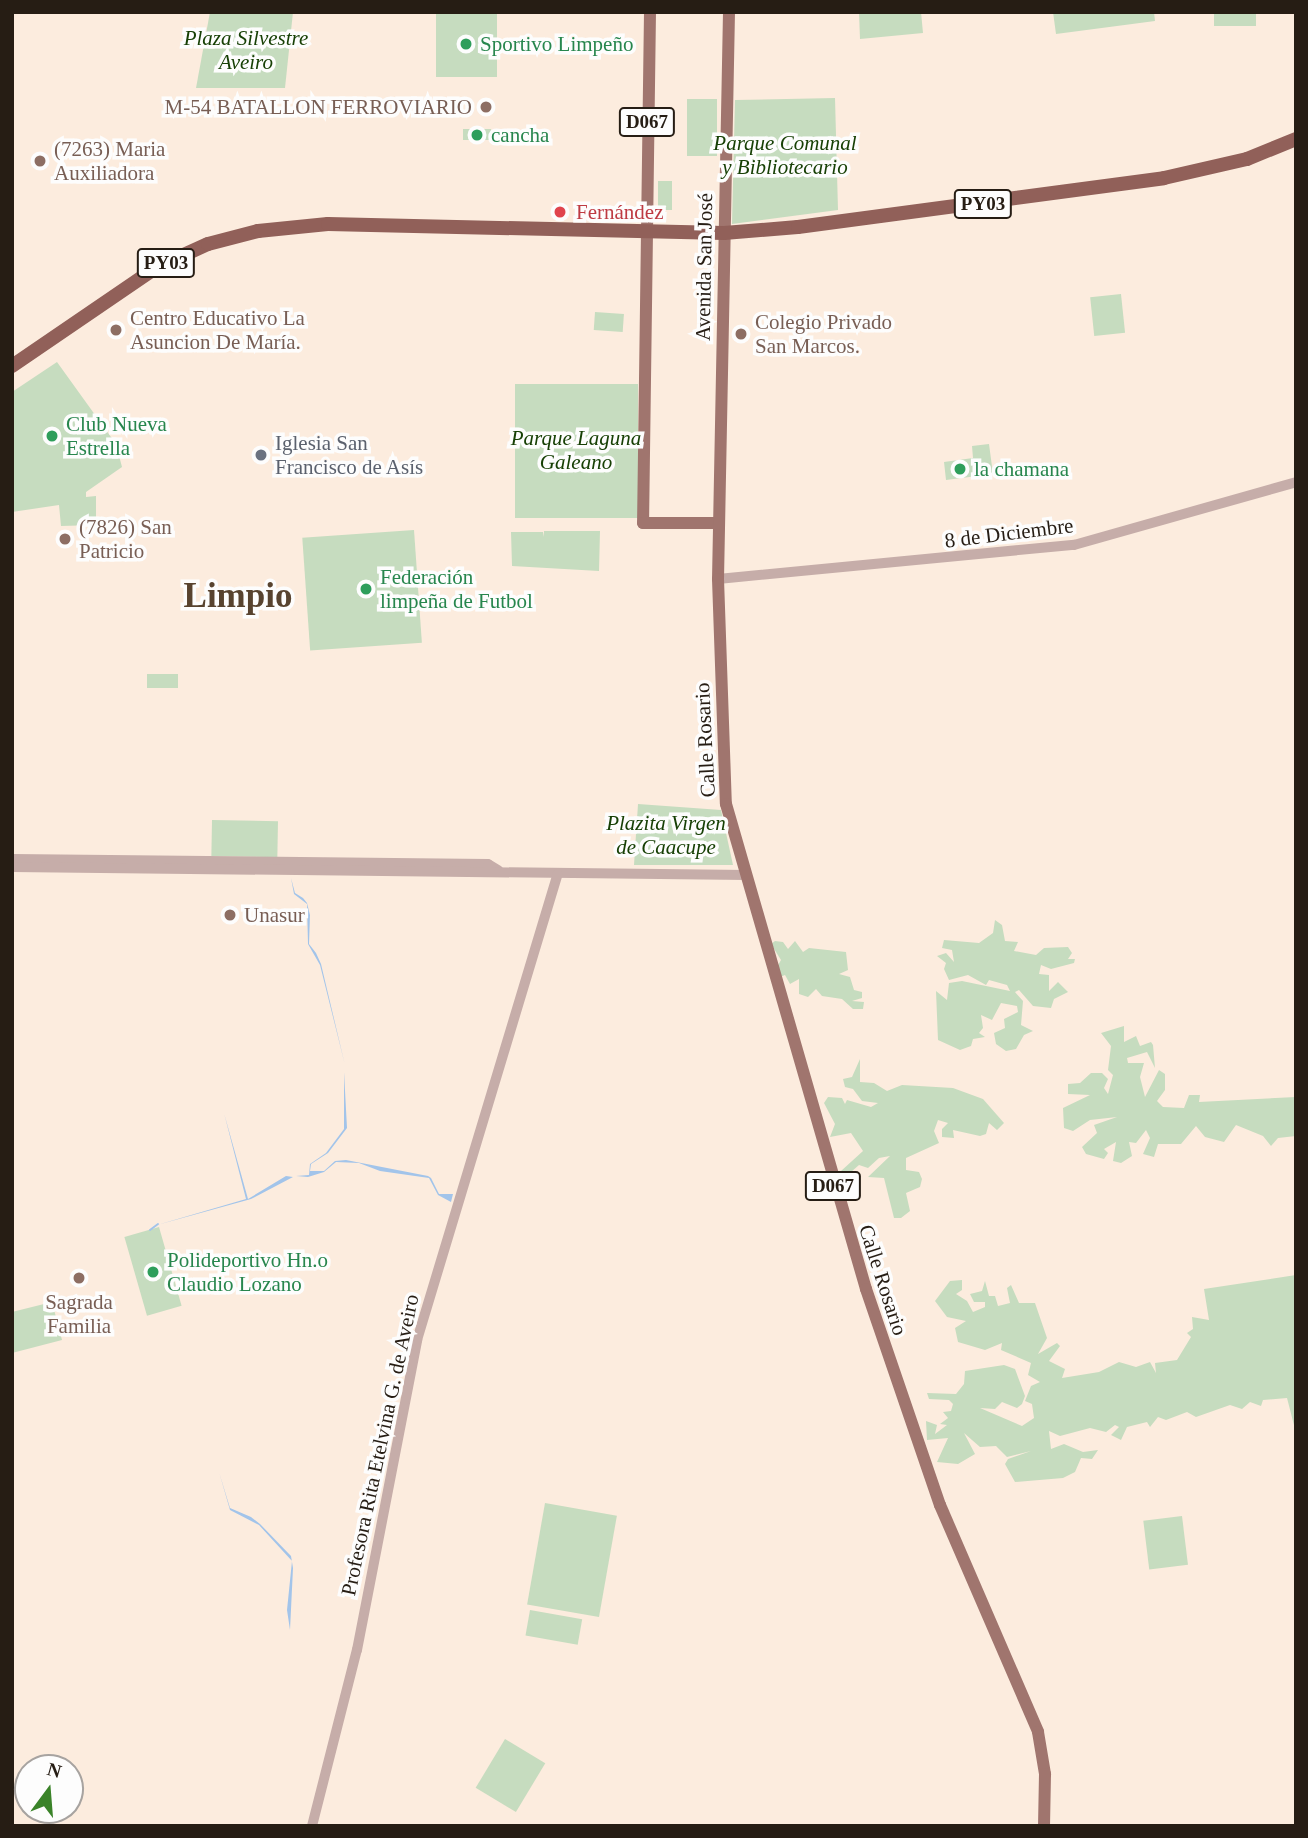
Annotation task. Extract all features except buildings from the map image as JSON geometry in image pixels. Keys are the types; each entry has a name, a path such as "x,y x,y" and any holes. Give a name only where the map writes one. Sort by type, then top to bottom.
{"highway":[{"name":"PY03","path":"12,366 157,267 208,244 258,230 328,224 724,233 1141,182 1247,159 1296,139"}],"main road":[{"name":"D067","path":"650,12 643,523 719,523"},
{"name":"Avenida San José","path":"719,523 729,12"},
{"name":"Calle Rosario","path":"719,523 723,779 838,1203 892,1367 961,1557 1038,1732 1045,1774 1044,1826"}],"street":[{"name":"8 de Diciembre","path":"718,579 1074,545 1296,482"},
{"path":"12,859 488,864 498,870"},
{"path":"12,867 498,870 558,874 747,875"},
{"name":"Profesora Rita Etelvina G. de Aveiro","path":"312,1826 352,1677 417,1340 558,874"}],"green space":[{"name":"Plaza Silvestre Aveiro","path":"210,12 293,12 285,88 196,88"},
{"name":"Sportivo Limpeño","path":"436,12 497,12 497,77 436,77"},
{"path":"859,12 921,12 923,33 860,39"},
{"path":"1053,12 1154,12 1155,21 1056,34"},
{"path":"1214,12 1256,12 1256,26 1214,26"},
{"name":"Parque Comunal y Bibliotecario","path":"835,98 838,210 732,224 735,100"},
{"path":"687,99 717,99 717,156 687,156"},
{"name":"cancha","path":"463,129 491,129 491,140 463,140"},
{"path":"658,181 672,181 672,210 658,210"},
{"path":"1121,294 1125,333 1094,336 1090,297"},
{"path":"595,312 624,314 623,332 594,330"},
{"path":"57,362 116,444 122,467 86,492 86,497 96,496 96,525 61,526 59,505 12,512 12,392"},
{"name":"Parque Laguna Galeano","path":"515,384 638,384 638,518 515,518"},
{"path":"989,444 993,474 946,480 944,462 973,458 972,446"},
{"path":"414,530 422,643 310,651 302,538"},
{"path":"544,531 600,531 599,571 512,566 511,532 543,532 544,537"},
{"path":"147,674 178,674 178,688 147,688"},
{"name":"Plazita Virgen de Caacupe","path":"638,804 721,810 733,865 634,865"},
{"path":"212,820 278,821 277,857 211,856"},
{"path":"995,920 1002,925 1005,941 1018,942 1014,951 1036,955 1044,948 1068,947 1072,953 1068,959 1075,959 1074,963 1051,969 1041,965 1039,974 1049,975 1049,991 1058,982 1068,992 1054,999 1051,1008 1033,1006 1019,990 1015,992 1023,1001 1021,1025 1033,1031 1024,1035 1016,1049 1006,1051 996,1044 994,1033 1005,1028 1004,1019 1018,1012 1017,1006 1001,1003 992,1020 981,1015 983,1028 979,1033 985,1037 973,1039 971,1046 960,1050 938,1040 936,991 947,1000 949,983 962,981 1010,991 1007,985 989,980 986,985 968,975 949,980 944,969 946,963 937,956 946,953 954,962 952,950 942,948 944,940 979,943 993,933"},
{"path":"775,941 783,942 788,949 795,941 803,952 809,948 846,952 848,970 839,974 850,977 854,990 862,992 862,998 852,1001 864,1002 863,1009 853,1009 842,999 822,996 816,989 808,997 799,994 799,979 790,984 785,975 780,977 777,967 781,960 771,944"},
{"path":"1124,1026 1124,1042 1136,1036 1140,1046 1151,1042 1153,1045 1155,1068 1147,1052 1127,1058 1128,1063 1144,1063 1140,1077 1145,1097 1159,1070 1165,1074 1165,1090 1157,1101 1163,1107 1184,1108 1189,1095 1200,1095 1199,1102 1296,1097 1296,1136 1278,1138 1271,1146 1263,1136 1236,1125 1224,1142 1205,1137 1196,1126 1181,1144 1158,1144 1154,1157 1143,1154 1150,1138 1146,1130 1136,1143 1129,1142 1132,1156 1121,1163 1113,1161 1116,1142 1104,1149 1108,1153 1104,1159 1086,1154 1082,1147 1097,1133 1094,1125 1117,1117 1090,1120 1073,1131 1064,1128 1063,1108 1090,1095 1068,1094 1068,1084 1080,1083 1091,1073 1102,1073 1108,1079 1104,1088 1108,1094 1113,1075 1108,1070 1111,1046 1101,1033"},
{"path":"860,1059 860,1082 874,1083 887,1091 902,1085 953,1088 983,1099 1004,1123 997,1130 989,1123 986,1134 980,1136 953,1130 954,1138 942,1137 942,1129 948,1123 938,1120 934,1131 939,1143 906,1158 906,1170 919,1172 922,1179 920,1187 906,1193 910,1211 901,1218 894,1218 884,1178 868,1177 890,1156 879,1158 868,1168 859,1165 843,1179 841,1171 863,1151 851,1133 830,1137 835,1124 824,1103 828,1097 842,1098 845,1104 847,1100 871,1107 878,1103 862,1101 853,1089 845,1087 843,1079 852,1077"},
{"name":"Polideportivo Hn.o Claudio Lozano","path":"159,1227 182,1306 147,1316 124,1237"},
{"path":"1296,1275 1296,1433 1287,1398 1263,1400 1261,1406 1250,1402 1242,1409 1230,1405 1196,1417 1187,1412 1166,1420 1158,1417 1150,1427 1147,1422 1127,1427 1121,1440 1111,1435 1119,1427 1115,1425 1106,1432 1090,1428 1060,1436 1049,1431 1051,1449 1064,1444 1083,1452 1098,1450 1092,1459 1081,1458 1075,1472 1063,1478 1015,1482 1005,1464 1008,1459 1031,1451 1007,1457 996,1446 980,1447 964,1433 975,1454 958,1464 937,1462 948,1438 927,1440 926,1421 937,1425 935,1434 947,1425 940,1424 948,1418 943,1412 951,1411 953,1404 949,1400 929,1399 927,1393 956,1394 964,1384 965,1371 1004,1365 1015,1369 1025,1396 1022,1404 1017,1408 1002,1402 995,1409 980,1408 1022,1426 1034,1418 1032,1404 1025,1401 1031,1386 1040,1382 1028,1375 1031,1363 1001,1350 1002,1343 985,1350 958,1342 955,1328 966,1321 947,1317 935,1301 950,1281 962,1280 962,1290 956,1294 967,1301 973,1312 985,1307 985,1302 974,1302 970,1294 982,1291 985,1281 989,1296 995,1296 998,1306 1010,1303 1007,1288 1011,1285 1019,1303 1035,1303 1047,1338 1038,1354 1057,1343 1060,1346 1049,1361 1065,1369 1062,1378 1099,1372 1119,1362 1136,1367 1150,1362 1156,1373 1155,1363 1177,1360 1191,1337 1187,1333 1193,1329 1192,1317 1209,1320 1204,1289"},
{"path":"52,1302 62,1340 12,1353 12,1312"},
{"path":"545,1503 617,1516 599,1617 527,1604"},
{"path":"1182,1516 1188,1565 1149,1569 1143,1521"},
{"path":"530,1610 582,1619 578,1645 525,1636"},
{"path":"505,1739 545,1763 516,1812 476,1788"}],"water":[{"path":"291,878 295,893 307,903 310,915 309,944 321,964 345,1065 320,965 308,944 307,904 294,894"},
{"path":"344,1072 347,1128 328,1153 311,1164 310,1171 324,1171 335,1161 346,1160 428,1176 439,1194 453,1194 451,1202 438,1195 429,1178 380,1171 359,1163 336,1162 324,1172 308,1177 296,1176 309,1175 310,1164 326,1153 344,1129"},
{"path":"224,1113 248,1199 286,1176 293,1177 251,1199 157,1225 246,1199"},
{"path":"219,1472 230,1508 260,1524 291,1556 292,1561 259,1525 230,1510"},
{"path":"292,1562 293,1568 290,1630 287,1610"}],"waterway":[{"path":"150,1230 158,1224"}],"place":[{"name":"Sportivo Limpeño","path":"466,44"},
{"name":"M-54 BATALLON FERROVIARIO","path":"486,107"},
{"name":"cancha","path":"477,135"},
{"name":"(7263) Maria Auxiliadora","path":"40,161"},
{"name":"Fernández","path":"560,212"},
{"name":"Centro Educativo La Asuncion De María.","path":"116,330"},
{"name":"Colegio Privado San Marcos.","path":"741,334"},
{"name":"Club Nueva Estrella","path":"52,436"},
{"name":"Iglesia San Francisco de Asís","path":"261,455"},
{"name":"la chamana","path":"960,469"},
{"name":"(7826) San Patricio","path":"65,539"},
{"name":"Federación limpeña de Futbol","path":"366,589"},
{"name":"Unasur","path":"230,915"},
{"name":"Polideportivo Hn.o Claudio Lozano","path":"153,1272"},
{"name":"Sagrada Familia","path":"79,1278"}],"district":[{"name":"Limpio","path":"238,596"}]}
